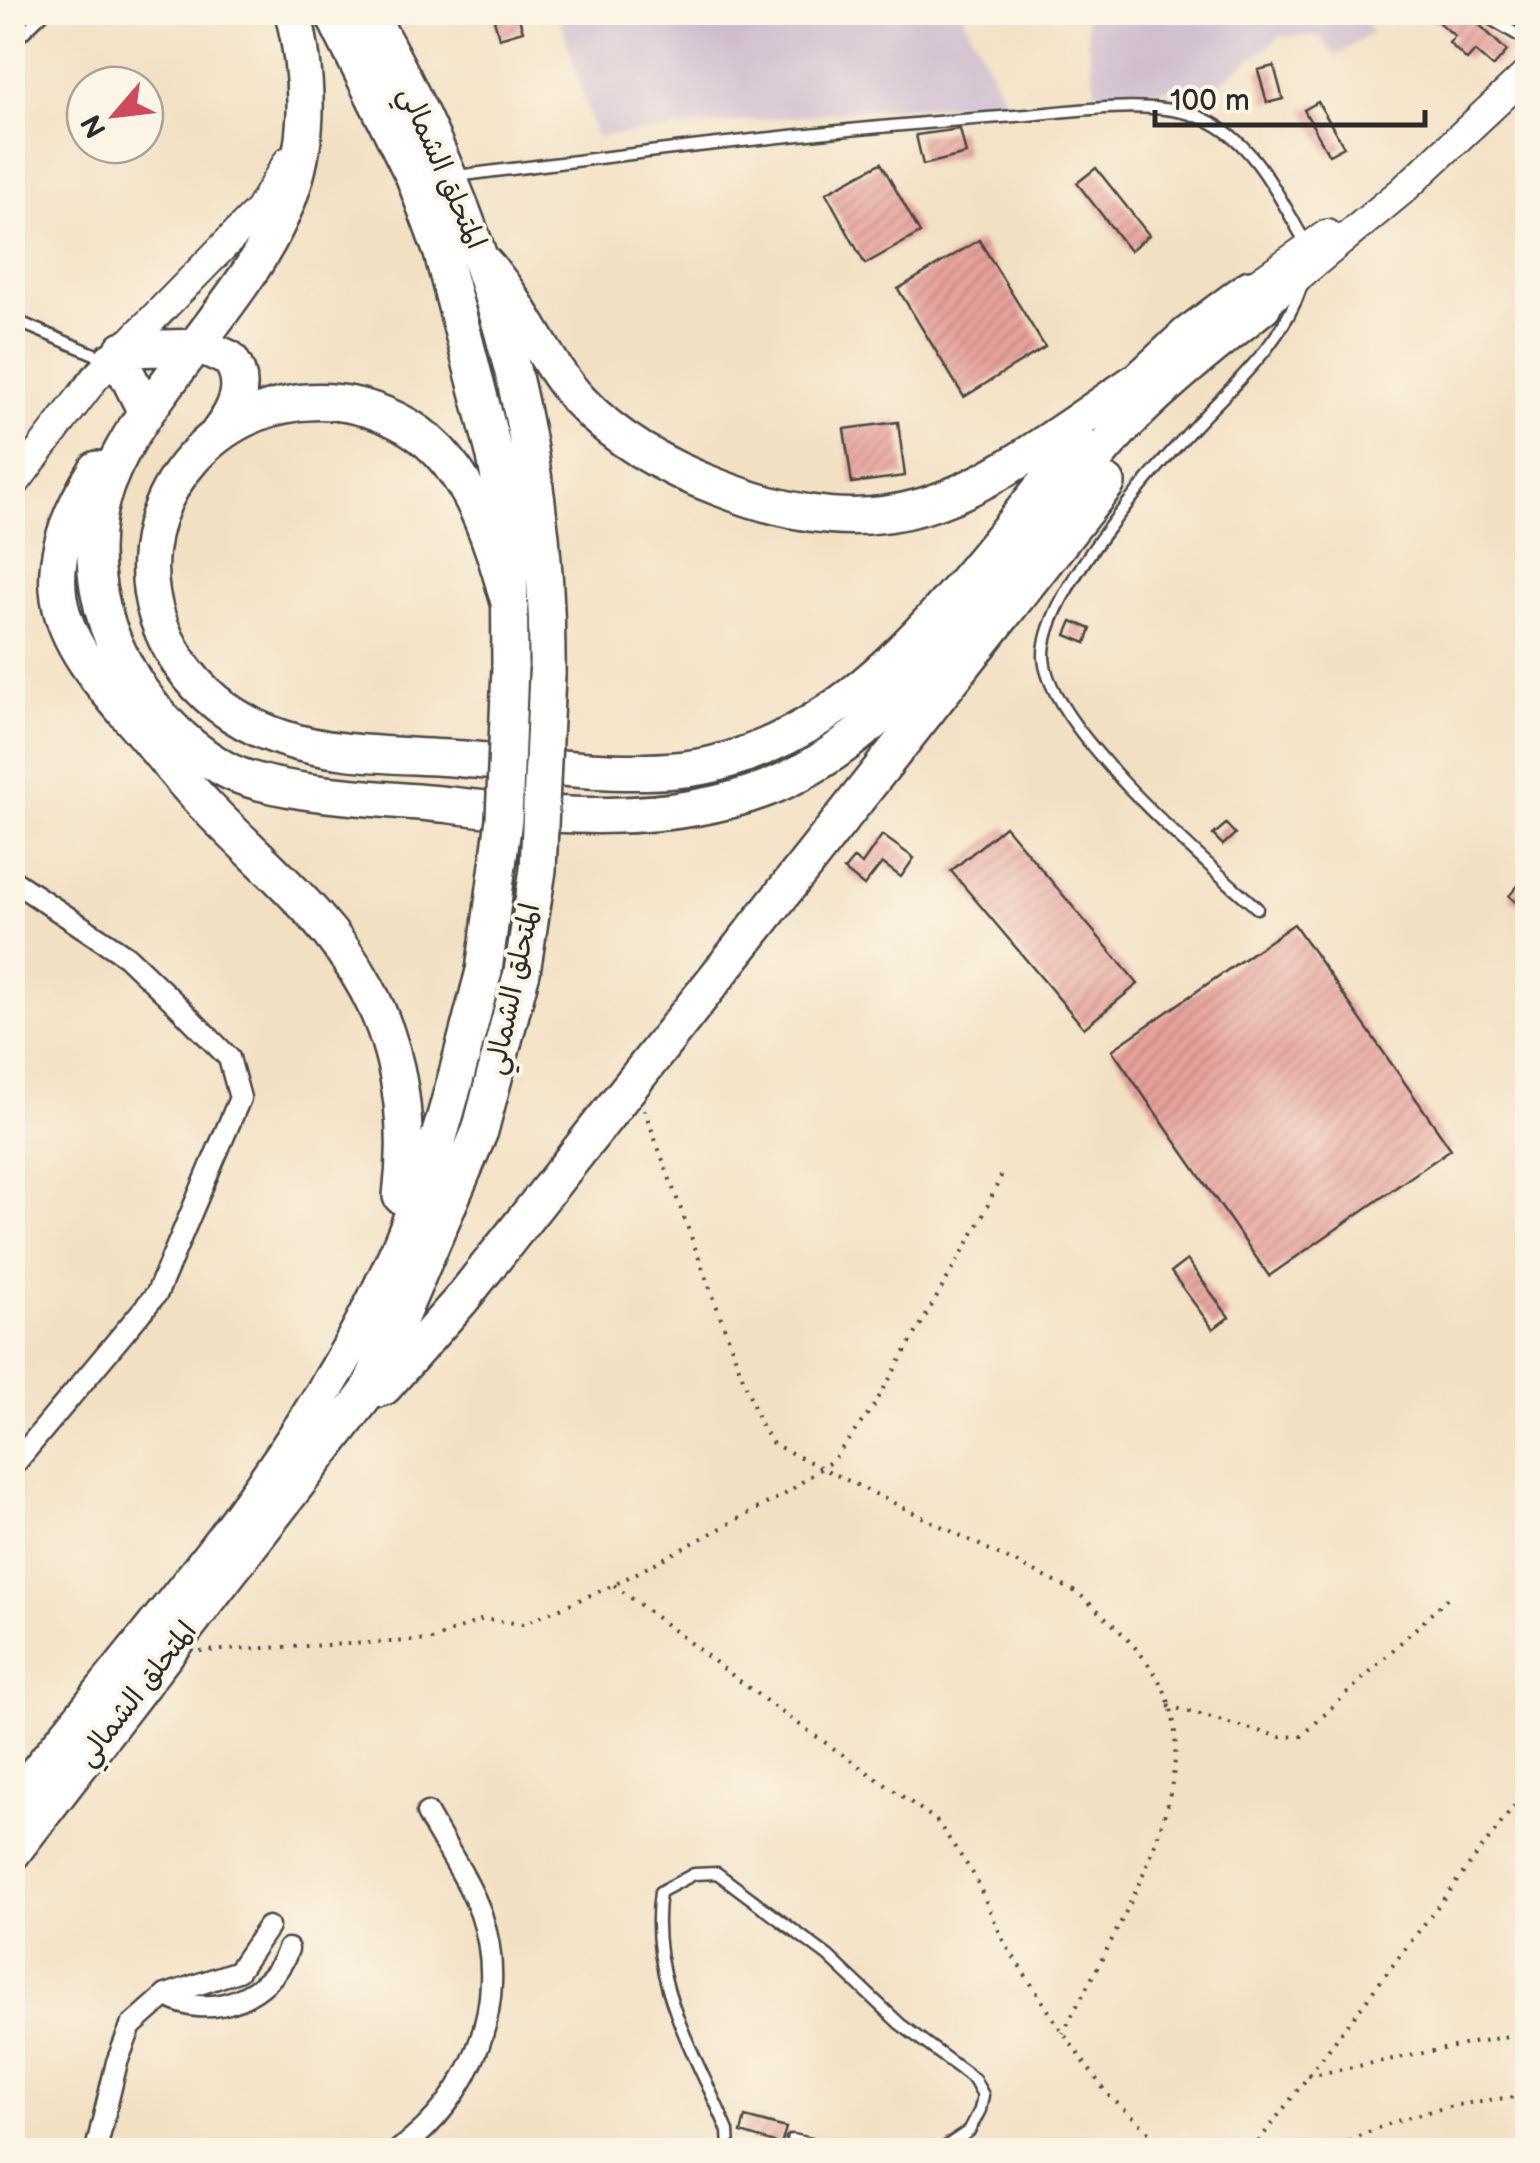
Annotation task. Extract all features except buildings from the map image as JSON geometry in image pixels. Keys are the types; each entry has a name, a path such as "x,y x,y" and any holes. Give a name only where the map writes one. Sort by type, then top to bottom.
{"highway":[{"path":"292,12 302,52 307,119 292,196 277,234 249,280 146,412 128,442 98,514 96,556 103,607 126,670 154,713 190,748 230,772 278,786 466,807 659,813 714,806 768,788 819,762 915,682 1110,440 1257,297"},
{"name":"المتحلق الشمالي","path":"12,1804 274,1472 322,1397 398,1252 458,1068 484,971 504,819 510,667 509,534 495,456 442,253 414,177 332,12"},
{"name":"المتحلق الشمالي","path":"12,1852 368,1392 480,1131 522,972 538,870 547,675 548,615 536,487 524,414 484,263 452,176 368,12"},
{"path":"484,263 508,290 550,363 608,427 705,483 818,517 887,516 956,495 1135,382 1257,297"},
{"path":"368,1392 384,1386 448,1315 1257,297"},
{"path":"146,412 117,355 194,347 223,353 240,377 233,410 219,432"},
{"path":"510,606 478,508 451,466 423,434 356,405 322,400 287,403 247,415 196,452 168,487 157,520 152,559 154,599 164,631 196,684 220,707 283,738 354,752 522,766 675,769 712,764 792,734 857,691 893,660 1135,382"},
{"path":"128,442 99,465 68,524 58,577 66,621 108,692 204,804 327,928 367,989 392,1049 404,1120 406,1158 398,1252"}],"main road":[{"path":"1257,297 1402,191 1516,98 1528,74"},
{"path":"12,487 50,432 117,355 258,210 284,170 307,119"}],"street":[{"path":"12,880 126,956 162,990 228,1058 240,1098 157,1293 12,1467"},
{"path":"399,2150 435,2120 467,2077 487,2010 487,1935 479,1909 427,1812"},
{"path":"96,2150 126,2037 140,2015 166,1995 238,1971 268,1927"},
{"path":"166,1995 197,2008 240,1998 265,1985 288,1949"}],"lane":[{"path":"12,44 45,12"},
{"path":"1479,12 1528,41"},
{"path":"452,176 903,122 1124,109 1174,110 1226,130 1254,158 1307,258 1291,313 1272,344 1142,488 1089,557 1064,596 1044,654 1048,678 1060,705 1091,744 1165,822 1257,908"},
{"path":"12,319 117,355"},
{"path":"730,2150 728,2131 665,1989 658,1952 660,1892 668,1884 694,1874 717,1873 828,1956 900,2024 974,2079 982,2094 980,2110 969,2131 941,2150"},
{"path":"792,2140 841,2150"}],"path":[{"path":"634,1082 760,1424 773,1444 1078,1592 1140,1654 1164,1690 1178,1737 1173,1780 1146,1863 1064,2033"},
{"path":"170,1652 432,1640 483,1618 522,1624 614,1585 785,1494 832,1460 874,1406 981,1220 1002,1174"},
{"path":"614,1585 770,1704 936,1820 974,1875 1004,1942 1064,2033 1108,2095 1170,2150"},
{"path":"1168,1706 1280,1737 1302,1736 1451,1595"},
{"path":"1252,2150 1528,1788"},
{"path":"1308,2076 1528,2032"},
{"path":"1330,2150 1362,2133 1438,2108 1528,2096"}],"shaded area":[{"path":"558,13 962,13 1006,102 869,109 596,137"},
{"path":"1084,13 1360,13 1371,32 1336,57 1320,37 1281,36 1217,85 1096,96"}]}
